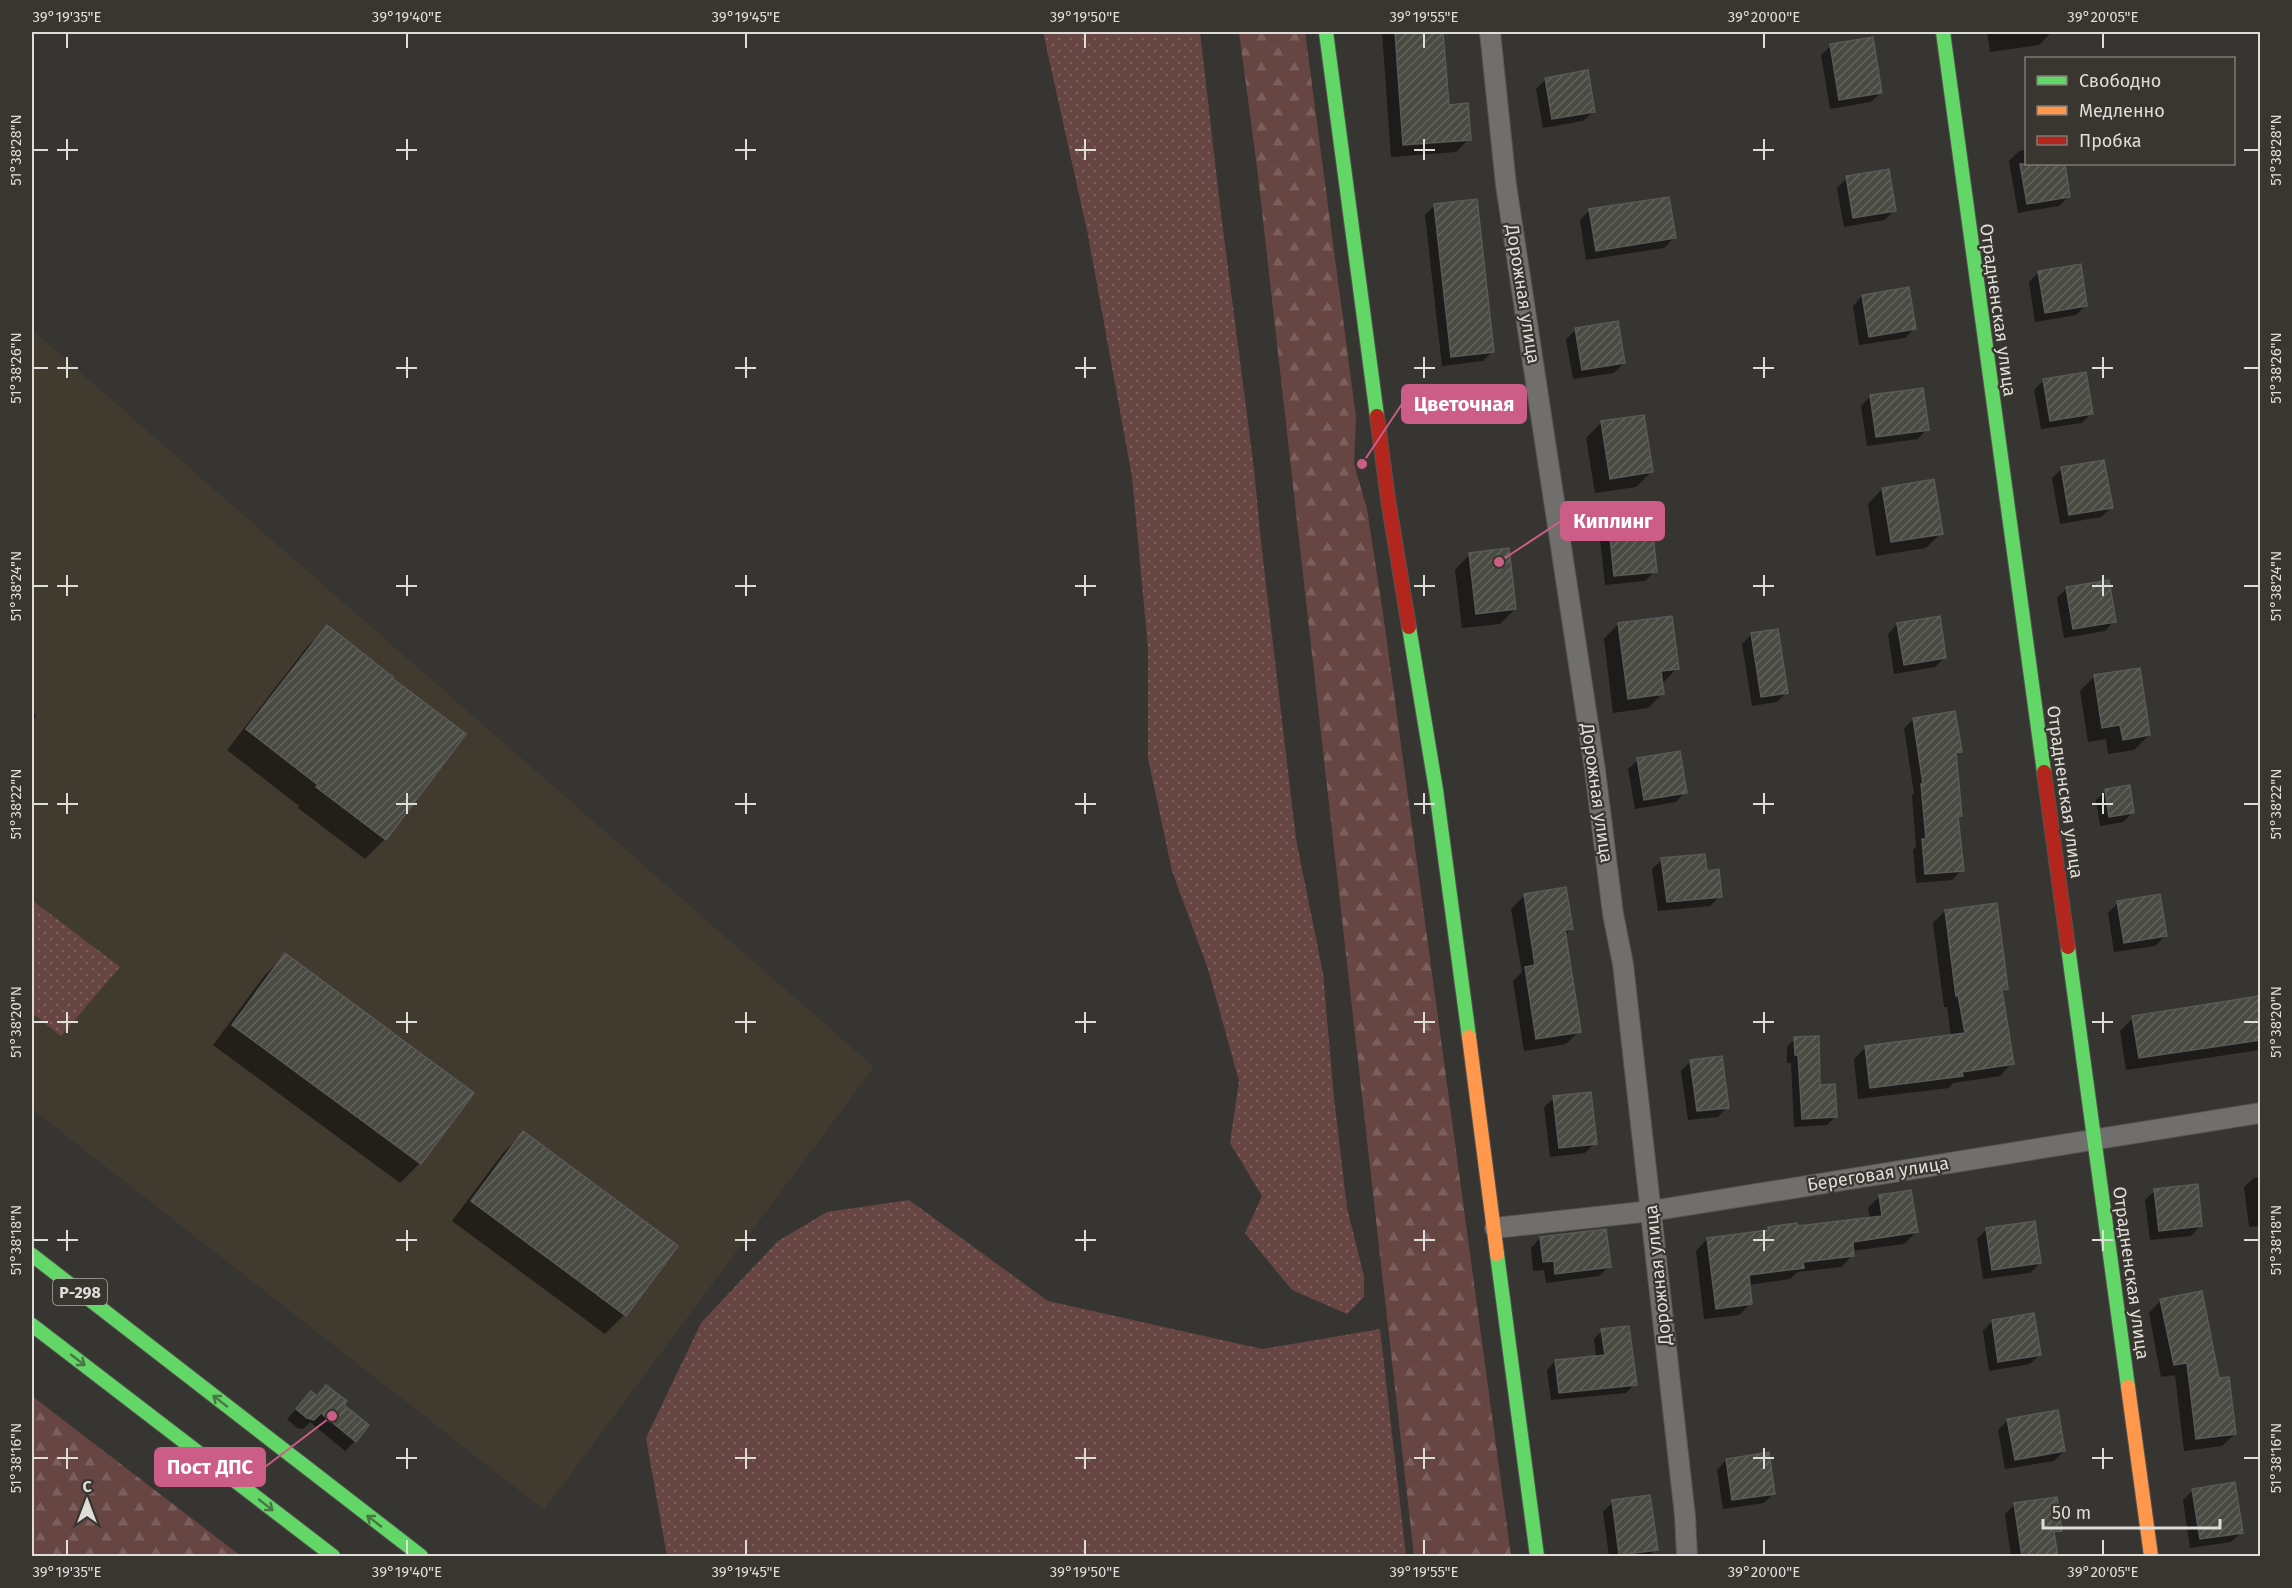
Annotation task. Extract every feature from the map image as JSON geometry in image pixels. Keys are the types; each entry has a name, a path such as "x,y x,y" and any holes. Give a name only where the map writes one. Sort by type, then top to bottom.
{"main road":[{"path":"1326,32 1388,500 1436,790 1537,1557"},
{"name":"Отрадненская улица","path":"1943,32 2151,1557"},
{"name":"Р-298","path":"32,1256 128,1328 421,1557"},
{"path":"32,1325 333,1557"}],"street":[{"name":"Дорожная улица","path":"1490,32 1508,196 1595,770 1613,914 1623,964 1685,1516 1687,1557"},
{"name":"Береговая улица","path":"1495,1228 1651,1211 2260,1113"}],"shaded area":[{"path":"32,330 874,1067 544,1510 32,1109"}],"green space":[{"path":"1043,32 1200,32 1254,469 1296,839 1323,973 1347,1208 1364,1276 1364,1297 1347,1314 1292,1290 1245,1233 1262,1196 1230,1143 1239,1081 1208,969 1172,871 1148,758 1148,648 1132,477 1088,235"},
{"path":"1239,32 1305,32 1356,417 1354,464 1367,509 1385,627 1511,1556 1414,1556 1257,167"},
{"path":"32,900 120,967 61,1036 32,1013"},
{"path":"909,1200 1048,1301 1262,1349 1380,1329 1406,1556 667,1556 646,1438 701,1323 778,1241 827,1212"},
{"path":"32,1396 216,1537 241,1556 32,1556"}],"building":[{"path":"1395,32 1443,32 1449,105 1468,103 1471,140 1403,145"},
{"path":"1873,37 1882,93 1839,100 1830,44"},
{"path":"1588,70 1595,112 1552,119 1545,78"},
{"path":"2020,164 2065,165 2070,197 2027,204"},
{"path":"1889,169 1896,211 1853,218 1846,176"},
{"path":"1669,197 1676,238 1596,251 1589,209"},
{"path":"1477,199 1494,352 1451,357 1434,204"},
{"path":"2081,264 2087,306 2045,313 2038,271"},
{"path":"1909,287 1916,329 1869,337 1862,295"},
{"path":"1618,321 1625,363 1582,370 1575,328"},
{"path":"2086,372 2093,414 2050,421 2043,379"},
{"path":"1923,388 1929,430 1876,437 1870,395"},
{"path":"1644,415 1653,472 1610,479 1601,421"},
{"path":"2104,460 2113,508 2069,515 2061,467"},
{"path":"1934,479 1943,534 1891,542 1882,488"},
{"path":"1652,524 1657,572 1614,576 1609,528"},
{"path":"1509,548 1516,609 1476,614 1469,553"},
{"path":"2109,580 2116,622 2073,629 2066,587"},
{"path":"1672,616 1679,669 1661,671 1664,694 1628,699 1618,623"},
{"path":"1940,616 1946,658 1904,665 1897,623"},
{"path":"327,625 466,734 386,840 316,787 318,785 246,729"},
{"path":"1778,629 1788,693 1761,697 1751,633"},
{"path":"2140,668 2150,735 2123,740 2120,725 2102,728 2094,675"},
{"path":"1955,711 1962,752 1956,753 1962,816 1958,816 1964,871 1925,874 1922,839 1926,839 1921,784 1923,784 1913,718"},
{"path":"1680,751 1687,793 1644,800 1637,758"},
{"path":"2130,785 2134,813 2109,817 2105,789"},
{"path":"1705,854 1707,871 1719,869 1722,897 1667,902 1661,858"},
{"path":"1566,887 1573,929 1565,930 1581,1032 1536,1039 1525,967 1535,965 1524,894"},
{"path":"2160,894 2167,936 2124,943 2117,901"},
{"path":"1997,903 2008,989 2002,990 2014,1064 1962,1072 1963,1076 1870,1088 1865,1046 1965,1033 1958,995 1956,996 1945,910"},
{"path":"285,953 474,1093 421,1164 232,1025"},
{"path":"2260,996 2260,1040 2139,1058 2132,1016"},
{"path":"1819,1036 1820,1085 1835,1084 1837,1117 1802,1119 1798,1055 1795,1055 1794,1037"},
{"path":"1722,1056 1729,1108 1697,1111 1690,1060"},
{"path":"1591,1092 1597,1144 1559,1148 1553,1096"},
{"path":"523,1131 678,1246 626,1316 471,1201"},
{"path":"2198,1184 2202,1226 2159,1231 2154,1189"},
{"path":"1911,1190 1918,1232 1853,1242 1854,1256 1803,1262 1804,1268 1749,1275 1752,1304 1716,1309 1707,1238 1769,1230 1768,1227 1797,1223 1798,1226 1882,1216 1879,1195"},
{"path":"2035,1221 2041,1263 1992,1270 1986,1228"},
{"path":"1606,1229 1611,1267 1555,1274 1554,1261 1543,1262 1540,1237"},
{"path":"2202,1291 2219,1378 2229,1377 2236,1434 2196,1439 2187,1363 2174,1365 2160,1299"},
{"path":"2034,1313 2041,1355 1998,1362 1992,1320"},
{"path":"1629,1326 1637,1385 1559,1393 1555,1360 1605,1355 1601,1329"},
{"path":"326,1385 347,1401 344,1405 369,1425 356,1442 321,1413 314,1420 307,1418 296,1409 311,1391 317,1396"},
{"path":"2058,1410 2065,1451 2015,1460 2007,1419"},
{"path":"1769,1452 1775,1494 1732,1500 1726,1459"},
{"path":"2235,1482 2243,1533 2200,1539 2192,1489"},
{"path":"1650,1495 1658,1550 1619,1555 1612,1500"},
{"path":"2057,1497 2062,1531 2054,1532 2058,1557 2022,1557 2014,1503"}],"traffic: fast":[{"path":"1326,32 1377,416"},
{"path":"1943,32 2044,772"},
{"path":"1409,627 1436,790 1469,1037"},
{"path":"2068,947 2128,1387"},
{"path":"1497,1254 1537,1556"},
{"path":"32,1255 421,1556"},
{"path":"32,1325 333,1556"}],"traffic: slow":[{"path":"1469,1037 1497,1254"},
{"path":"2128,1387 2151,1556"}],"traffic: jam":[{"path":"1377,416 1409,627"},
{"path":"2044,772 2068,947"}],"place":[{"name":"Цветочная","path":"1362,464"},
{"name":"Киплинг","path":"1499,562"},
{"name":"Пост ДПС","path":"332,1416"}]}
